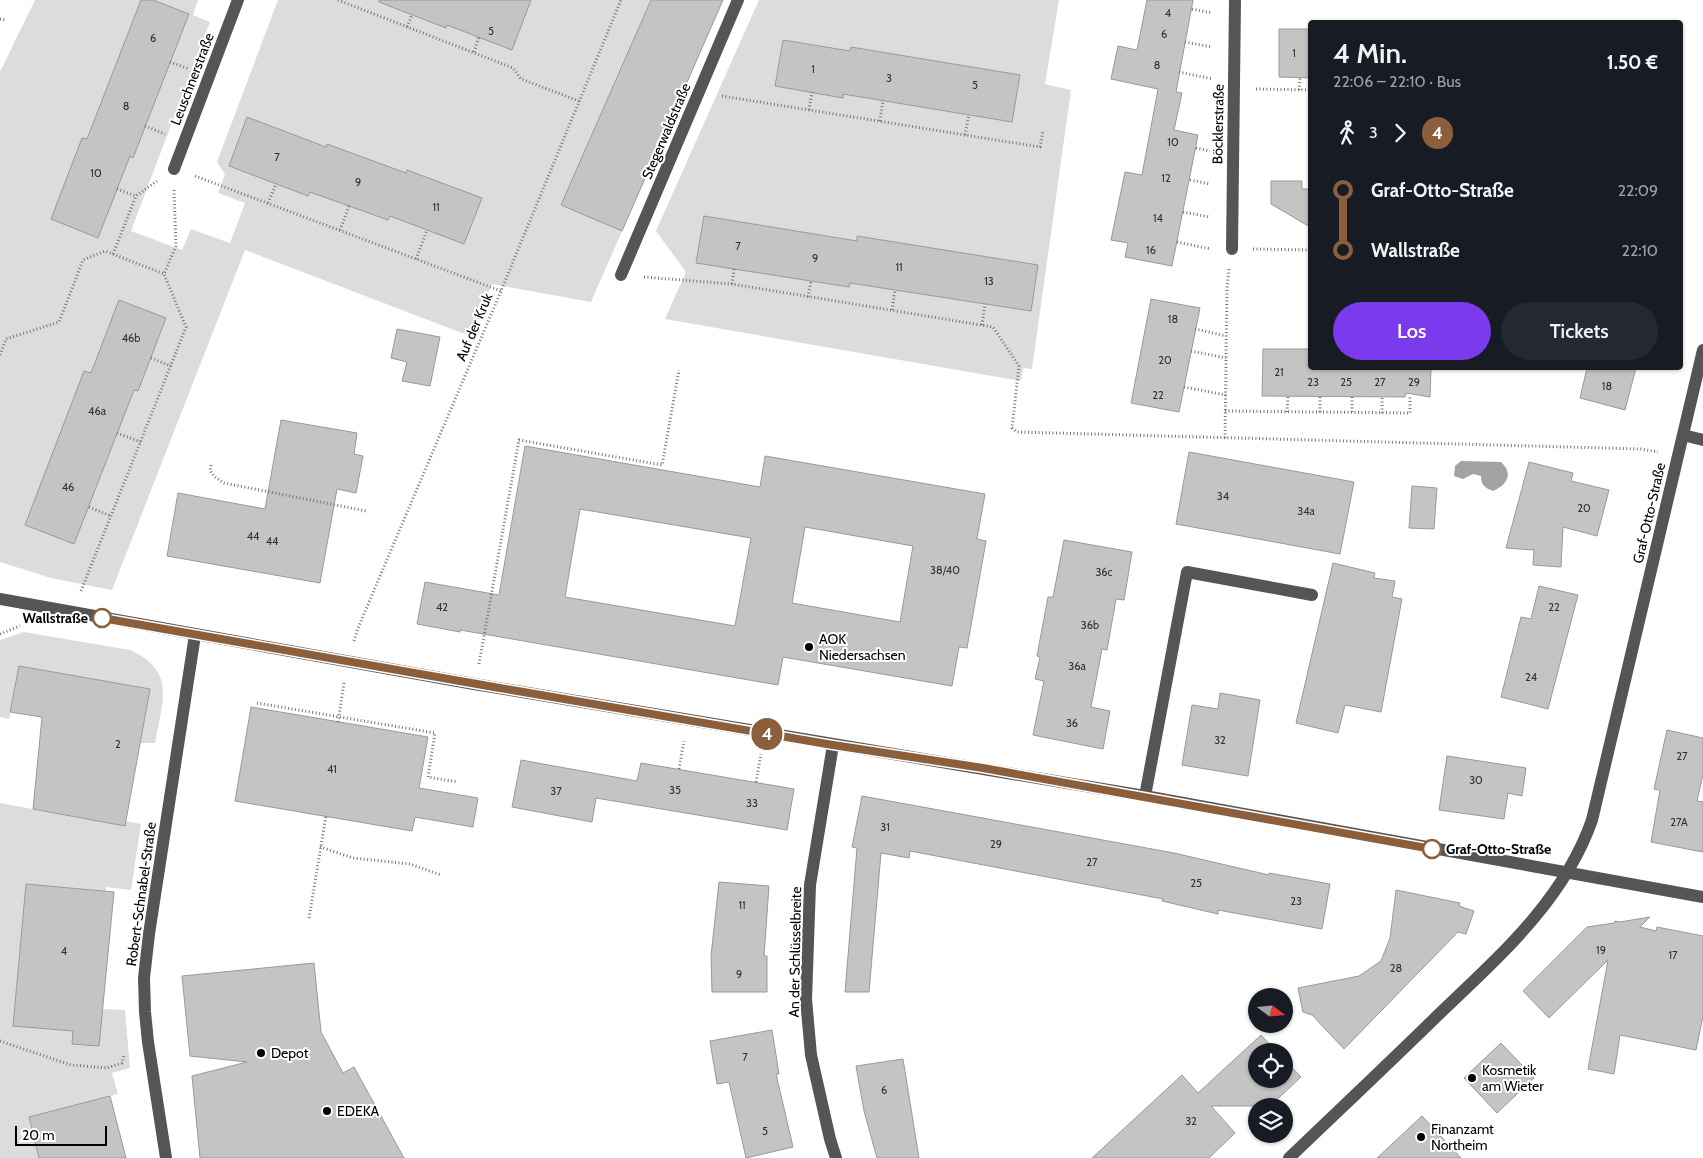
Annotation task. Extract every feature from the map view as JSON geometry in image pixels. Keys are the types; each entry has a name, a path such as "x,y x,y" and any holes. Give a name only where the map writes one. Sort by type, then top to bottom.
{"street":[{"name":"Leuschnerstraße","path":"174,169 238,0"},
{"name":"Stegerwaldstraße","path":"621,275 738,0"},
{"name":"Böcklerstraße","path":"1232,249 1235,0"},
{"name":"Graf-Otto-Straße","path":"1289,1158 1510,946 1543,908 1578,854 1592,820 1703,350"},
{"path":"1683,435 1703,440"},
{"path":"1145,796 1187,572 1312,595"},
{"path":"0,599 474,684 1145,796 1703,897"},
{"name":"Robert-Schnabel-Straße","path":"166,1158 148,1042 144,978 150,926 195,634"},
{"name":"An der Schlüsselbreite","path":"833,745 810,885 806,999 811,1055 836,1158"}],"path":[{"path":"338,0 513,68 521,79 579,101"},
{"name":"Auf der Kruk","path":"338,722 348,662 358,628 622,0"},
{"path":"407,27 412,15"},
{"path":"0,19 6,20"},
{"path":"474,52 480,37"},
{"path":"1185,42 1234,52"},
{"path":"1179,72 1218,80 1234,89 1308,90"},
{"path":"1299,90 1300,77"},
{"path":"699,92 1040,147 1043,131"},
{"path":"809,110 812,92"},
{"path":"880,121 883,100"},
{"path":"965,135 969,114"},
{"path":"113,254 136,196 174,169"},
{"path":"174,169 501,291"},
{"path":"73,613 186,327 164,274 176,246 174,169"},
{"path":"268,203 276,184"},
{"path":"116,189 136,196"},
{"path":"340,230 349,206"},
{"path":"416,260 427,230"},
{"path":"1177,242 1211,249 1308,250"},
{"path":"1225,438 1227,288 1232,249"},
{"path":"0,355 6,339 59,322 83,260 105,251 164,274"},
{"path":"732,284 734,269"},
{"path":"621,275 732,284 993,327 1019,366 1012,428 1017,432 1640,449 1678,455"},
{"path":"808,297 811,281"},
{"path":"892,310 895,290"},
{"path":"982,325 985,304"},
{"path":"1196,330 1226,336"},
{"path":"1192,351 1226,358"},
{"path":"151,358 171,366"},
{"path":"474,684 482,655 519,440 662,465 679,370"},
{"path":"1184,387 1226,395"},
{"path":"1287,412 1288,396"},
{"path":"1320,396 1320,412"},
{"path":"1352,397 1352,412"},
{"path":"1382,397 1382,413"},
{"path":"1226,411 1410,413 1410,397"},
{"path":"117,433 141,442"},
{"path":"211,465 210,471 216,477 230,484 366,511"},
{"path":"89,507 112,516"},
{"path":"257,703 435,733 428,777 458,782"},
{"path":"679,769 688,720"},
{"path":"756,782 764,733"},
{"path":"309,918 326,816"},
{"path":"320,848 353,858 410,864 441,875"},
{"path":"0,1042 70,1065 106,1068 122,1063 124,1055"}],"shaded area":[{"path":"35,0 198,0 193,15 210,22 131,231 182,250 191,229 230,243 245,203 218,193 225,174 217,162 278,0 651,0 562,205 622,231 591,302 492,284 470,336 245,250 112,590 51,578 0,562 0,72"},
{"path":"759,0 1059,0 1045,84 1071,90 1032,369 1023,368 1021,381 665,319 686,272 656,231"},
{"path":"1461,461 1501,462 1507,471 1507,479 1502,486 1493,491 1484,486 1481,476 1473,474 1463,479 1454,476 1455,466"},
{"path":"24,632 130,650 145,658 155,668 163,689 163,701 155,743 140,743 150,689 19,666 9,719 0,717 0,640"},
{"path":"0,803 125,826 126,821 141,824 131,890 106,887 106,891 26,884 13,1026 73,1031 72,1044 98,1046 102,1009 125,1010 130,1068 112,1073 118,1094 29,1117 39,1158 0,1158"}],"building":[{"path":"141,0 153,0 189,14 133,158 130,156 98,238 51,219 82,138 87,139"},
{"path":"379,0 531,0 512,50 447,25 446,28 379,2"},
{"path":"651,0 723,0 622,231 561,205"},
{"path":"1147,0 1193,0 1176,92 1182,93 1174,130 1198,135 1172,266 1125,257 1128,243 1111,240 1125,172 1142,175 1158,89 1111,79 1118,46 1137,50"},
{"path":"1279,29 1308,29 1308,78 1279,77"},
{"path":"783,40 850,51 851,47 1020,75 1012,122 843,94 843,98 775,86"},
{"path":"247,117 326,147 327,144 406,173 407,170 482,198 464,244 390,216 388,220 310,192 308,196 229,166"},
{"path":"1271,181 1302,181 1302,189 1308,189 1308,226 1271,204"},
{"path":"704,216 857,241 857,236 1038,265 1031,311 850,283 849,287 696,263"},
{"path":"1151,299 1200,308 1179,412 1131,403"},
{"path":"119,300 166,318 138,391 134,390 74,544 25,525 84,371 91,373"},
{"path":"397,329 440,337 430,386 402,381 407,362 391,358"},
{"path":"1263,349 1308,349 1308,370 1431,370 1430,397 1406,393 1405,397 1262,396"},
{"path":"1587,370 1635,370 1625,410 1580,398"},
{"path":"281,420 357,433 354,454 363,456 356,493 337,489 320,583 167,556 178,493 265,509"},
{"path":"525,446 760,487 765,456 985,494 977,539 986,541 967,648 959,647 952,686 783,657 778,685 417,624 425,582 499,595","holes":["580,509 751,538 735,626 565,597","805,527 913,546 900,622 792,603"]},
{"path":"1189,452 1354,482 1340,554 1176,524"},
{"path":"1529,462 1573,473 1571,481 1609,490 1597,536 1563,527 1561,567 1533,565 1534,550 1506,548"},
{"path":"1412,486 1437,488 1434,529 1409,528"},
{"path":"1064,540 1132,552 1124,600 1116,599 1107,650 1102,649 1091,707 1110,711 1103,749 1033,735 1044,681 1035,679 1040,657 1037,656 1048,597 1053,597"},
{"path":"1333,563 1375,573 1374,578 1395,581 1392,597 1402,599 1381,712 1345,705 1338,733 1296,723"},
{"path":"1539,586 1578,595 1548,709 1501,697 1521,617 1531,619"},
{"path":"19,666 150,689 125,826 33,809 42,717 10,712"},
{"path":"1220,693 1260,700 1248,776 1182,765 1192,705 1218,709"},
{"path":"251,707 428,737 419,788 478,798 473,827 415,817 412,831 235,801"},
{"path":"1667,730 1703,738 1703,774 1697,801 1703,802 1703,852 1651,842 1660,790 1654,789"},
{"path":"1447,756 1526,768 1522,796 1508,793 1504,819 1439,810"},
{"path":"521,760 637,781 641,763 794,789 787,830 596,798 592,822 512,807"},
{"path":"862,796 1174,853 1269,875 1269,873 1330,884 1322,929 1218,910 1218,914 1162,901 1163,899 910,851 909,858 881,853 869,992 845,992 857,848 852,847"},
{"path":"719,882 769,886 764,956 767,956 767,992 712,992 711,956"},
{"path":"26,884 114,892 99,1046 72,1044 73,1031 13,1026"},
{"path":"1396,890 1460,903 1459,906 1474,911 1466,934 1458,932 1344,1049 1312,1015 1303,1012 1298,988 1359,976 1381,961 1390,938"},
{"path":"1650,917 1640,927 1656,931 1657,927 1703,936 1703,1016 1696,1050 1620,1035 1614,1074 1588,1069 1608,960 1549,1018 1523,991 1587,927 1614,923 1615,921 1620,922"},
{"name":"Depot","path":"314,963 321,1032 343,1073 354,1067 404,1158 200,1158 192,1076 247,1062 190,1056 182,976"},
{"path":"772,1030 779,1074 776,1074 793,1147 746,1158 729,1082 717,1084 710,1041"},
{"path":"1261,1035 1268,1043 1252,1043"},
{"path":"1501,1043 1534,1078 1497,1113 1464,1078"},
{"path":"1248,1047 1248,1088 1289,1088 1279,1098 1248,1098 1248,1106 1211,1106 1235,1133 1209,1158 1092,1158 1182,1075 1198,1093"},
{"path":"903,1059 919,1158 877,1158 864,1111 856,1066"},
{"path":"1293,1069 1301,1077 1293,1084"},
{"path":"110,1096 126,1158 39,1158 29,1117"},
{"name":"Finanzamt Northeim","path":"1422,1116 1461,1158 1377,1158"}],"bus line":[{"name":"4","path":"102,618 833,745 1145,796 1432,849"}],"place":[{"name":"Wallstraße","path":"102,618"},
{"name":"AOK Niedersachsen","path":"809,647"},
{"name":"Graf-Otto-Straße","path":"1432,849"},
{"name":"Depot","path":"261,1053"},
{"name":"Kosmetik am Wieter","path":"1472,1078"},
{"name":"EDEKA","path":"327,1111"},
{"name":"Finanzamt Northeim","path":"1421,1137"}]}
